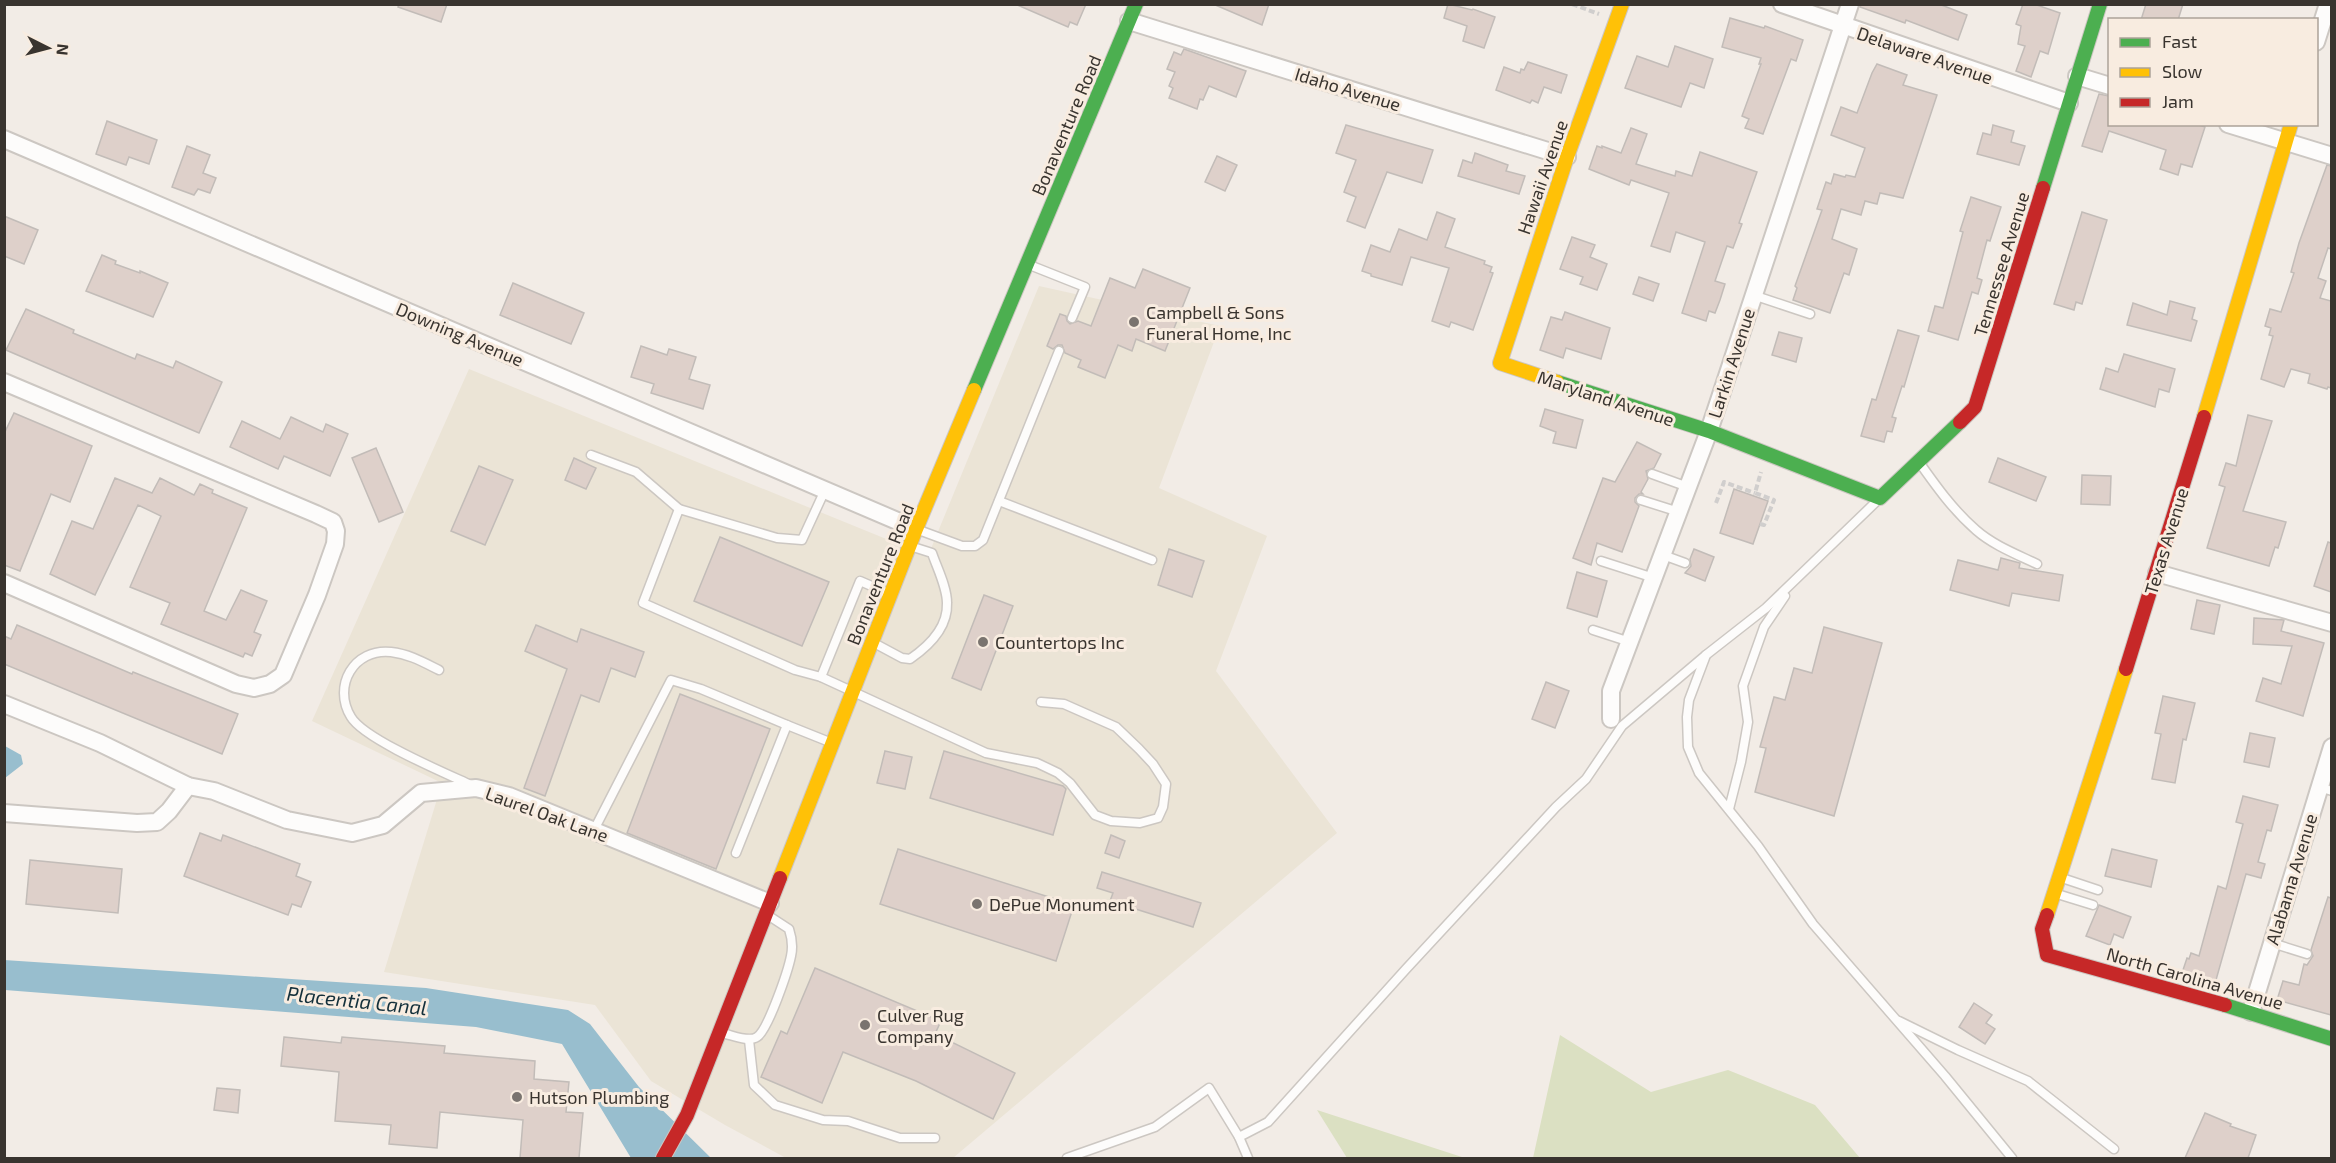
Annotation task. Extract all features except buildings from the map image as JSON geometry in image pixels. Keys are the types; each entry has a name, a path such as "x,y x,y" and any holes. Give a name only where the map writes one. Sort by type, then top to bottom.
{"street":[{"name":"Bonaventure Road","path":"663,1158 687,1115 916,529 1136,4"},
{"name":"Hawaii Avenue","path":"1500,363 1567,157 1622,4"},
{"name":"Delaware Avenue","path":"1782,4 1842,27 2069,103"},
{"name":"Larkin Avenue","path":"1611,719 1611,691 1709,431 1850,4"},
{"name":"Tennessee Avenue","path":"1880,498 1976,407 2100,4"},
{"path":"2318,36 2328,4"},
{"name":"Idaho Avenue","path":"1128,21 1567,157"},
{"path":"2077,76 2108,86"},
{"path":"2234,126 2331,156"},
{"name":"Texas Avenue","path":"2047,955 2042,929 2157,573 2290,126"},
{"name":"Downing Avenue","path":"4,139 916,529"},
{"name":"Maryland Avenue","path":"1500,363 1709,431 1880,498"},
{"path":"4,382 316,514 333,522 336,531 335,544 317,595 283,675 270,684 254,688 226,680 4,583"},
{"path":"2157,573 2331,622"},
{"name":"Laurel Oak Lane","path":"4,704 100,743 188,786 214,791 287,820 352,833 383,825 421,793 476,788 509,796 594,830 768,908"},
{"name":"Alabama Avenue","path":"2251,1012 2272,943 2325,789 2331,747"},
{"path":"4,813 137,823 157,822 188,786"},
{"name":"North Carolina Avenue","path":"2047,955 2251,1012 2331,1039"}],"lane":[{"path":"1027,264 1085,287 1072,318"},
{"path":"1753,295 1810,314"},
{"path":"916,529 962,546 975,546 983,540 1059,351"},
{"path":"591,455 636,472 679,509 777,538 802,540 825,490"},
{"path":"1918,462 1944,497 1976,530 2001,547 2037,564"},
{"path":"1652,474 1688,487"},
{"path":"1239,1137 1268,1122 1414,960 1556,807 1586,779 1622,726 1766,608 1880,498"},
{"path":"1641,500 1678,512"},
{"path":"999,501 1152,560"},
{"path":"679,509 643,603 795,670 821,677 853,690 986,753 1037,763 1058,773 1070,783 1095,815 1111,821 1140,823 1158,818 1163,807 1166,784 1153,764 1139,749 1116,727 1064,704 1041,702"},
{"path":"872,643 902,658 910,659 929,646 944,620 948,603 932,553 910,546"},
{"path":"1663,555 1685,563"},
{"path":"1601,561 1654,578"},
{"path":"821,677 860,581 891,594"},
{"path":"1729,809 1748,722 1743,687 1747,672 1764,627 1793,584"},
{"path":"1593,630 1630,642"},
{"path":"439,670 413,657 389,652 367,655 350,669 343,690 351,718 374,737 476,788"},
{"path":"1706,655 1689,700 1687,717 1688,747 1699,773 1729,809 1813,924 2012,1158"},
{"path":"594,830 670,680 701,689 833,743"},
{"path":"736,853 787,726"},
{"path":"2058,877 2098,890"},
{"path":"2053,893 2093,905"},
{"path":"719,1033 749,1040 757,1038 766,1027 792,955 792,938 789,929 768,908"},
{"path":"2272,943 2307,954"},
{"path":"1896,1020 2028,1081 2114,1149"},
{"path":"749,1040 754,1085 775,1105 823,1120 848,1121 900,1138 935,1138"},
{"path":"1067,1158 1155,1126 1209,1088 1239,1137 1248,1158"}],"path":[{"path":"1572,4 1616,20"},
{"path":"1755,493 1767,454"},
{"path":"1716,503 1724,482 1774,500 1764,525 1760,524"}],"shaded area":[{"path":"1039,286 1220,326 1159,488 1267,536 1216,671 1337,833 953,1158 786,1158 651,1081 595,1005 384,972 442,783 312,721 469,369 928,556"}],"green space":[{"path":"1560,1035 1651,1092 1728,1070 1815,1105 1860,1158 1533,1158"},
{"path":"1317,1110 1465,1158 1347,1158"}],"water":[{"path":"5,746 21,755 23,764 5,778"},
{"name":"Placentia Canal","path":"4,960 426,988 568,1010 590,1024 639,1087 711,1158 631,1158 562,1044 476,1027 5,990"}],"traffic: fast":[{"path":"974,390 1136,4"},
{"path":"2043,188 2100,4"},
{"path":"1557,382 1709,431 1880,498 1960,422"},
{"path":"2225,1005 2332,1039"}],"traffic: slow":[{"path":"1557,382 1500,363 1567,157 1622,4"},
{"path":"2204,417 2290,126"},
{"path":"780,878 916,529 974,390"},
{"path":"2047,915 2126,669"}],"traffic: jam":[{"path":"1960,422 1975,407 2043,188"},
{"path":"2126,669 2204,417"},
{"path":"663,1158 687,1115 780,878"},
{"path":"2047,915 2042,929 2047,955 2225,1005"}],"place":[{"name":"Campbell & Sons Funeral Home, Inc","path":"1134,322"},
{"name":"Countertops Inc","path":"983,642"},
{"name":"DePue Monument","path":"977,904"},
{"name":"Culver Rug Company","path":"865,1025"},
{"name":"Hutson Plumbing","path":"517,1097"}]}
